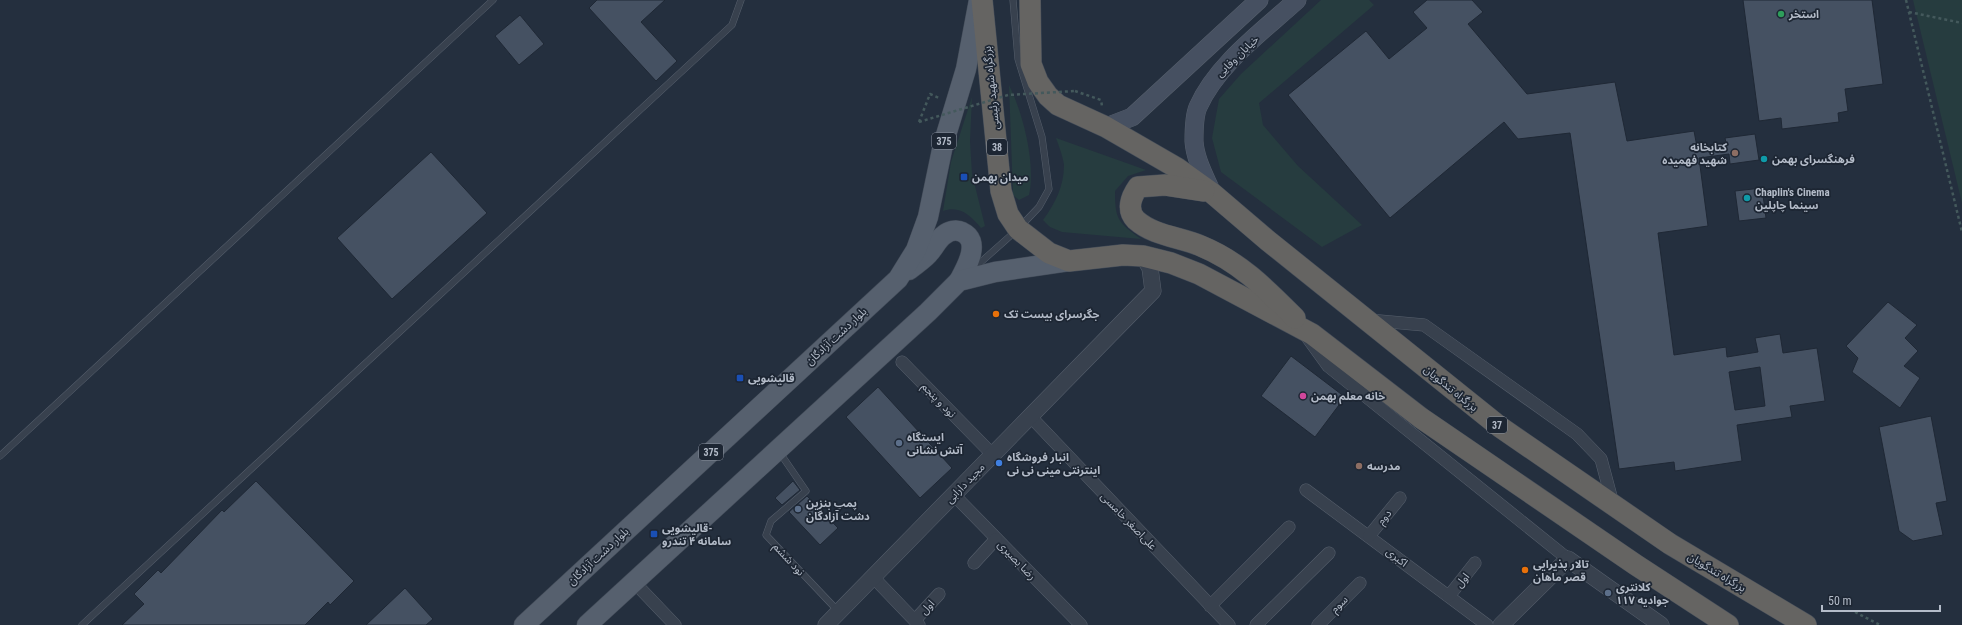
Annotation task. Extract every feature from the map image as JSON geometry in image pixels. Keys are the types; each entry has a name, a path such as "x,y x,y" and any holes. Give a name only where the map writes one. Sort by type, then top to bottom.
{"highway":[{"name":"بزرگراه شهید رئیسی","path":"981,0 1001,191 1008,214 1018,229 1049,253 1069,261 1123,254 1143,256"},
{"path":"1030,0 1031,64 1038,82 1048,96 1058,105 1106,127 1177,168 1212,193"},
{"path":"1212,193 1189,187 1164,185 1138,187 1130,201 1131,210 1135,219 1146,227 1159,233 1201,246 1227,259 1250,274 1306,331 1422,418 1636,565 1728,625"},
{"name":"بزرگراه تندگویان","path":"1212,193 1500,427 1670,544 1806,625"},
{"path":"1143,256 1199,274 1306,331"}],"main road":[{"name":"بلوار دشت آزادگان","path":"524,625 898,279 916,250 928,217 943,145 966,69 981,0"},
{"path":"1106,127 1132,116 1259,0"},
{"name":"خیابان وفایی","path":"1212,193 1200,168 1194,142 1197,109 1212,82 1224,67 1297,0"},
{"path":"587,625 959,281 967,266 972,246 968,236 954,230 943,235 930,252 898,279"},
{"path":"959,281 995,272 1069,261"}],"street":[{"name":"مجید دارابی","path":"826,625 1153,290 1150,268 1143,256"},
{"path":"1367,320 1424,325 1577,434 1601,459 1614,505"},
{"path":"1306,331 1328,366 1568,559 1661,625"},
{"name":"نود و پنجم","path":"902,362 993,455"},
{"name":"علی‌اصغر خامسی","path":"1030,416 1229,625"},
{"name":"اکبری","path":"1306,490 1487,625"},
{"name":"رضا بصیری","path":"954,495 1081,625"},
{"name":"دوم","path":"1369,536 1400,498"},
{"path":"1210,606 1289,527"},
{"path":"974,562 996,538"},
{"path":"1256,625 1329,553"},
{"path":"1501,625 1568,559"},
{"name":"اول","path":"1449,596 1475,564"},
{"path":"873,578 917,623"},
{"path":"634,582 675,625"},
{"name":"سوم","path":"1318,625 1360,583"},
{"name":"اول","path":"917,623 939,594"}],"lane":[{"path":"0,456 493,0"},
{"path":"82,625 732,25 741,0"},
{"path":"959,281 1018,229 1040,207 1049,189 1042,137 1018,59 1012,0"},
{"name":"نود ششم","path":"778,450 806,491 771,521 766,536 839,612"}],"path":[{"path":"1906,0 1962,232"},
{"path":"1909,12 1962,23"},
{"path":"930,94 919,122 1008,95 1075,91 1101,100"},
{"path":"1855,612 1880,625"}],"green space":[{"path":"1321,0 1369,0 1374,5 1259,103 1263,125 1298,166 1362,225 1322,247 1221,172 1212,138 1219,99 1241,74"},
{"path":"1913,0 1962,0 1962,203"},
{"path":"1009,85 1019,110 1027,139 1031,169 1029,195 1019,200 1013,195"},
{"path":"972,97 970,141 972,174 985,226 981,228 965,213 955,209 943,211 951,162"},
{"path":"1056,138 1146,170 1128,176 1115,191 1116,208 1119,220 1141,239 1062,232 1050,227 1043,220 1055,201 1061,187 1064,173 1062,155"}],"building":[{"path":"597,0 665,0 641,22 677,61 656,81 589,8"},
{"path":"1427,0 1472,0 1483,12 1468,24 1527,94 1615,82 1627,141 1694,131 1697,147 1726,143 1725,138 1755,134 1759,160 1730,164 1729,154 1699,158 1708,226 1658,233 1674,355 1726,347 1727,357 1758,352 1755,338 1780,334 1783,353 1817,348 1825,401 1790,406 1792,417 1737,425 1742,461 1675,471 1674,462 1619,469 1570,133 1518,139 1504,122 1390,218 1288,95 1366,31 1389,59 1427,28 1413,12","holes":["1760,367 1765,406 1735,410 1729,372"]},
{"path":"1743,0 1872,0 1883,84 1845,89 1848,111 1838,113 1839,122 1782,129 1781,118 1759,121"},
{"path":"520,15 544,44 519,65 495,36"},
{"path":"431,152 487,213 392,299 337,238"},
{"path":"1762,188 1766,218 1739,221 1735,191"},
{"path":"1888,302 1917,325 1905,338 1918,351 1904,366 1920,378 1900,408 1852,372 1858,358 1846,346"},
{"name":"خانه معلم بهمن","path":"1291,356 1345,397 1315,437 1261,396"},
{"name":"ایستگاه آتش نشانی","path":"878,387 952,468 920,498 846,417"},
{"path":"1931,416 1947,501 1936,503 1943,535 1913,541 1899,531 1879,427"},
{"path":"256,481 354,581 330,605 328,602 305,625 122,625 144,604 134,594 158,570 161,573 222,510 224,512"},
{"path":"793,481 800,490 782,505 775,498"},
{"path":"807,496 838,528 820,545 789,512"},
{"path":"405,588 433,619 426,625 366,625"}],"place":[{"name":"استخر","path":"1781,14"},
{"name":"کتابخانه شهید فهمیده","path":"1735,153"},
{"name":"فرهنگسرای بهمن","path":"1764,159"},
{"name":"میدان بهمن","path":"964,177"},
{"name":"Chaplin's Cinema سینما چاپلین","path":"1747,198"},
{"name":"جگرسرای بیست تک","path":"996,314"},
{"name":"قالیشویی","path":"740,378"},
{"name":"خانه معلم بهمن","path":"1303,396"},
{"name":"ایستگاه آتش نشانی","path":"899,443"},
{"name":"انبار فروشگاه اینترنتی مینی نی نی","path":"999,463"},
{"name":"مدرسه","path":"1359,466"},
{"name":"پمپ بنزین دشت آزادگان","path":"798,509"},
{"name":"قالیشویی- سامانه ۴ تندرو","path":"654,534"},
{"name":"تالار پذیرایی قصر ماهان","path":"1525,570"},
{"name":"کلانتری ۱۱۷ جوادیه","path":"1608,593"}]}
